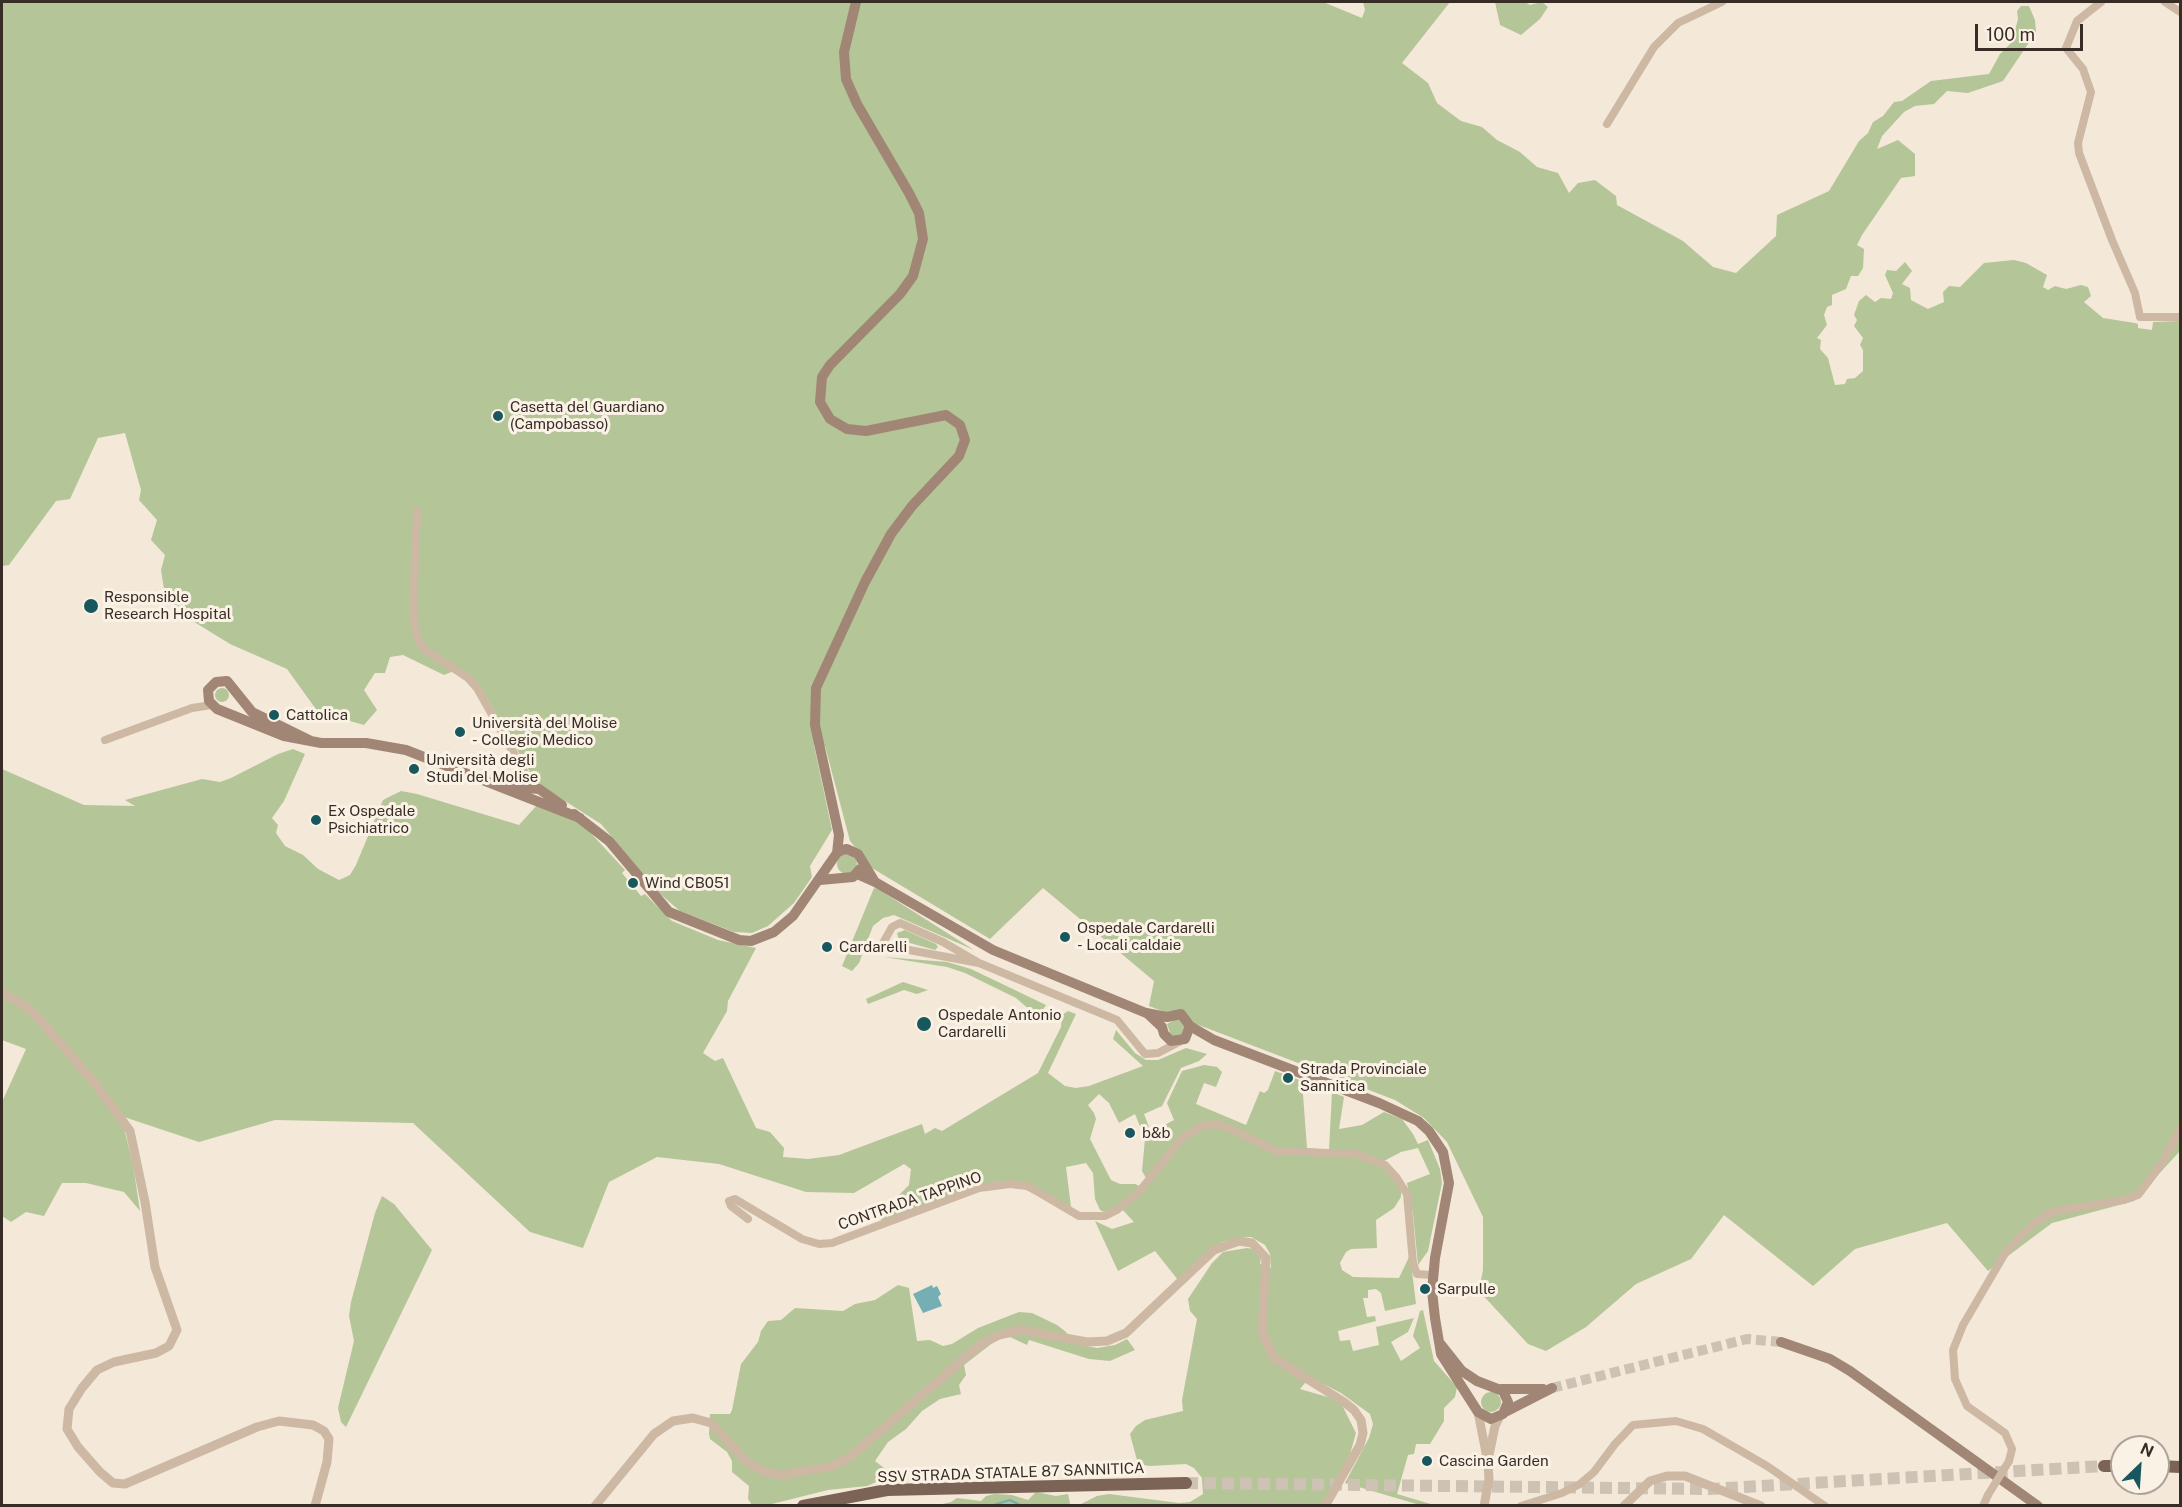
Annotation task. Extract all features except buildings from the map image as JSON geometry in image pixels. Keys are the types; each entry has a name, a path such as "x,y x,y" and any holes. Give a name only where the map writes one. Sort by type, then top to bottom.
{"main road":[{"path":"840,877 833,868 839,835 815,726 816,688 865,582 891,534 912,506 959,456 965,440 960,424 946,415 866,431 847,429 830,419 820,402 822,377 830,365 900,294 913,276 923,238 919,213 846,79 844,52 856,2"},
{"path":"311,741 252,712 235,688 227,681 216,682 208,690 210,701 223,710 284,736 311,741 386,745 406,750 483,779 535,794"},
{"path":"223,710 229,708 236,700 235,688"},
{"path":"483,779 535,794 579,818 609,841 663,908 676,916 739,940 751,941 774,932 793,916 835,858 847,849 857,855"},
{"path":"839,835 857,855 875,882"},
{"path":"857,855 857,874"},
{"path":"820,880 848,878 857,874 993,950 1146,1013 1164,1026 1171,1041 1186,1034 1214,1040 1403,1113 1429,1131 1443,1152 1449,1183 1432,1275 1432,1291 1439,1342 1441,1354 1477,1409 1488,1419 1503,1414 1552,1388 1520,1391 1488,1386 1462,1371 1439,1342"},
{"path":"1164,1026 1181,1014 1186,1034"},
{"path":"1781,1342 1830,1359 1850,1371 2038,1506"},
{"path":"1477,1409 1477,1394 1488,1386"},
{"path":"1501,1389 1507,1399 1503,1414"},
{"path":"2103,1466 2110,1466"},
{"name":"SSV STRADA STATALE 87 SANNITICA","path":"803,1506 887,1490 1186,1483"}],"street":[{"path":"1607,124 1654,47 1678,23 1722,2"},
{"path":"2101,2 2078,21 2066,48 2083,69 2091,92 2079,143 2079,153 2135,293 2140,317 2181,317"},
{"path":"2165,2 2181,12"},
{"path":"417,511 413,611 417,637 424,649 468,678 477,688 535,794"},
{"path":"105,740 210,701"},
{"path":"504,784 522,768"},
{"path":"978,963 882,945 892,927 900,923 943,942 978,963 1117,1020 1145,1054 1158,1053 1186,1034"},
{"path":"2,992 31,1010 94,1082 130,1131 146,1202 155,1267 177,1330 169,1346 156,1353 114,1362 97,1370 69,1409 67,1429 78,1447 100,1472 113,1482 125,1484 257,1427 279,1421 313,1425 324,1431 329,1439 327,1462 315,1506"},
{"path":"1158,1053 1164,1026"},
{"name":"CONTRADA TAPPINO","path":"748,1219 730,1206 729,1201 735,1199 810,1243 832,1243 968,1192 1003,1185 1027,1186 1079,1216 1105,1216 1117,1210 1138,1192 1182,1138 1202,1126 1217,1124 1276,1151 1356,1154 1385,1166 1396,1177 1407,1194 1413,1263 1417,1274 1432,1275"},
{"path":"1983,1506 2009,1461 2012,1449 2006,1433 1967,1406 1955,1379 1953,1350 1963,1326 2007,1251 2034,1223 2054,1211 2124,1200 2138,1195 2163,1162 2181,1128"},
{"path":"595,1506 654,1434 673,1421 693,1418 711,1423 746,1460 764,1472 782,1475 833,1466 851,1456 981,1344 999,1335 1021,1330 1087,1342 1107,1341 1126,1333 1214,1250 1239,1241 1251,1243 1266,1258 1262,1332 1274,1358 1344,1402 1361,1420 1363,1432 1360,1445 1325,1506"},
{"path":"1477,1409 1488,1463 1489,1479 1484,1506"},
{"path":"1488,1463 1495,1426 1503,1414"},
{"path":"1521,1506 1562,1493 1580,1484 1594,1472 1615,1443 1633,1425 1676,1421 1703,1429 1794,1482 1825,1506"},
{"path":"1624,1506 1650,1481 1667,1476 1685,1476 1761,1506"}],"green space":[{"path":"2,2 1323,2 1362,18 1365,10 1363,2 1450,2 1402,63 1428,83 1437,103 1461,121 1482,127 1497,140 1520,152 1537,167 1558,173 1569,193 1578,183 1595,180 1616,196 1617,205 1683,241 1713,267 1736,273 1776,236 1777,215 1829,191 1859,141 1868,133 1873,122 1883,116 1894,102 1902,101 1931,81 1989,74 2000,54 2012,42 2018,19 2017,11 2021,6 2029,6 2035,20 2036,32 2003,81 1968,93 1947,91 1934,104 1915,106 1904,112 1882,136 1877,149 1898,140 1915,154 1915,176 1901,178 1862,235 1857,245 1864,249 1863,268 1858,276 1851,276 1846,289 1832,295 1832,305 1827,307 1824,315 1827,325 1817,338 1821,340 1820,349 1828,358 1835,385 1845,384 1847,379 1855,378 1863,371 1863,350 1860,345 1863,338 1854,326 1857,320 1854,315 1859,301 1866,295 1875,302 1881,298 1891,299 1893,293 1885,275 1887,270 1896,271 1905,262 1912,271 1902,284 1910,288 1911,300 1928,309 1944,302 1943,292 1949,286 1960,287 1984,263 2014,260 2026,263 2047,275 2043,287 2048,290 2055,286 2066,289 2081,285 2088,287 2091,296 2084,302 2103,318 2135,323 2138,324 2138,328 2152,330 2153,322 2180,321 2180,1151 2134,1201 2052,1223 1988,1271 1947,1223 1855,1249 1813,1286 1724,1215 1691,1259 1636,1284 1586,1327 1546,1351 1528,1344 1479,1291 1483,1270 1483,1217 1447,1142 1424,1118 1395,1100 1149,1006 1154,981 1043,888 990,939 872,868 850,841 825,746 814,745 832,830 810,866 812,877 794,903 768,926 752,933 734,932 680,911 659,893 601,824 551,792 540,789 484,693 454,671 444,675 403,655 390,657 385,673 375,673 364,690 377,710 364,725 318,712 287,669 230,644 196,623 175,605 164,589 161,570 165,555 151,540 157,520 139,500 141,490 125,433 98,438 70,499 56,501 9,565 2,566"},
{"path":"1495,2 1525,2 1530,5 1542,2 1548,7 1540,19 1521,35 1500,25"},
{"path":"222,688 227,690 229,695 227,700 222,702 217,700 215,695 217,690"},
{"path":"293,749 305,754 284,801 272,818 278,825 276,833 285,846 303,855 318,869 339,880 350,875 356,865 383,800 401,791 519,825 538,804 574,819 586,828 625,870 622,873 641,896 645,894 672,921 718,940 756,948 728,1001 727,1011 703,1053 715,1061 723,1058 756,1128 770,1132 784,1148 783,1157 808,1159 839,1155 922,1124 925,1134 935,1128 942,1131 1038,1073 1061,1027 1062,1015 1068,1011 1076,1014 1048,1073 1065,1086 1076,1088 1089,1086 1143,1066 1113,1039 1116,1030 1135,1053 1146,1060 1158,1060 1186,1048 1207,1054 1199,1061 1181,1068 1162,1106 1144,1114 1151,1132 1174,1120 1167,1103 1182,1071 1204,1065 1217,1067 1222,1072 1216,1087 1204,1083 1196,1104 1246,1125 1260,1091 1264,1093 1268,1090 1275,1071 1302,1081 1307,1148 1329,1150 1332,1092 1344,1097 1339,1129 1362,1125 1384,1112 1402,1119 1418,1144 1428,1140 1440,1169 1442,1183 1428,1251 1418,1265 1413,1214 1407,1183 1430,1174 1418,1148 1401,1152 1384,1161 1385,1168 1401,1189 1401,1197 1394,1208 1376,1220 1377,1248 1351,1249 1346,1252 1340,1263 1342,1270 1353,1277 1399,1278 1410,1255 1416,1304 1385,1311 1381,1293 1376,1289 1368,1290 1368,1298 1363,1298 1367,1317 1375,1316 1376,1321 1338,1331 1340,1341 1350,1340 1353,1351 1379,1345 1376,1327 1414,1318 1408,1332 1391,1342 1401,1361 1420,1348 1413,1336 1420,1311 1423,1310 1434,1361 1457,1387 1455,1397 1444,1408 1444,1421 1430,1444 1416,1444 1414,1454 1408,1455 1397,1494 1434,1505 1420,1505 1345,1483 1369,1438 1373,1424 1370,1414 1341,1393 1310,1377 1300,1389 1331,1398 1342,1405 1356,1433 1348,1461 1323,1505 1079,1505 1097,1496 1109,1494 1179,1503 1190,1502 1203,1494 1202,1478 1194,1468 1186,1464 1150,1466 1138,1464 1130,1434 1145,1420 1183,1411 1182,1400 1197,1319 1190,1311 1188,1299 1212,1263 1223,1252 1247,1248 1253,1249 1261,1258 1260,1264 1271,1268 1270,1254 1265,1245 1251,1237 1241,1237 1222,1242 1207,1252 1178,1280 1155,1251 1118,1271 1095,1221 1112,1229 1134,1222 1119,1206 1104,1212 1100,1210 1095,1199 1093,1173 1086,1163 1066,1167 1071,1207 1039,1189 1012,1181 994,1182 881,1221 882,1212 909,1185 911,1169 904,1164 854,1193 806,1192 719,1164 657,1157 609,1182 583,1248 530,1232 413,1123 275,1120 199,1142 121,1116 133,1165 140,1211 124,1192 86,1183 62,1183 44,1216 26,1212 11,1222 2,1216 2,1102 26,1049 2,1040 2,769 84,805 135,806 125,800 202,779 220,782","holes":["1099,1094 1109,1103 1119,1123 1135,1114 1145,1139 1142,1171 1146,1178 1144,1188 1111,1180 1090,1139 1096,1119 1088,1105"]},
{"path":"847,854 854,857 857,864 854,871 847,874 840,871 837,864 840,857"},
{"path":"874,888 974,950 894,915 883,918 873,926 859,963 852,971 842,966"},
{"path":"905,930 938,947 935,950 899,940 897,933"},
{"path":"884,957 947,962 971,969 1046,1005 1038,1017 1016,998 965,973 947,967"},
{"path":"903,982 928,990 917,994 904,990 868,1004 866,999"},
{"path":"1178,1018 1186,1025 1183,1036 1171,1036 1167,1024"},
{"path":"382,1196 394,1204 432,1250 346,1427 341,1422 338,1408 354,1341 349,1316 351,1302 375,1213"},
{"path":"898,1285 909,1288 917,1341 930,1340 943,1346 952,1344 978,1328 1019,1312 1032,1313 1057,1325 1075,1344 1097,1348 1115,1345 1127,1339 1135,1350 1110,1361 1089,1359 1029,1340 1027,1345 1010,1337 999,1338 964,1365 966,1375 959,1385 961,1394 940,1399 922,1411 906,1429 888,1442 875,1461 893,1475 867,1486 828,1490 768,1505 752,1505 748,1499 749,1486 732,1472 732,1461 727,1452 710,1439 710,1414 730,1414 741,1364 758,1342 761,1331 768,1321 781,1320 795,1308 843,1311 855,1304 875,1300"},
{"path":"1491,1392 1498,1395 1501,1402 1498,1409 1491,1412 1484,1409 1481,1402 1484,1395"},
{"path":"1036,1492 1056,1496 1068,1494 1069,1506 934,1506 951,1502 957,1498 981,1501 986,1496 995,1494 1012,1495 1028,1500"}],"water":[{"path":"932,1285 933,1288 937,1286 941,1294 938,1297 942,1306 923,1313 913,1294"}],"waterway":[{"path":"990,1506 1010,1500 1022,1506"}],"tunnel":[{"path":"1552,1388 1747,1339 1781,1342"},
{"path":"1186,1483 1710,1489 2104,1466"}],"place":[{"name":"Casetta del Guardiano (Campobasso)","path":"498,416"},
{"name":"Responsible Research Hospital","path":"91,606"},
{"name":"Cattolica","path":"274,715"},
{"name":"Università del Molise - Collegio Medico","path":"460,732"},
{"name":"Università degli Studi del Molise","path":"414,769"},
{"name":"Ex Ospedale Psichiatrico","path":"316,820"},
{"name":"Wind CB051","path":"633,883"},
{"name":"Ospedale Cardarelli - Locali caldaie","path":"1065,937"},
{"name":"Cardarelli","path":"827,947"},
{"name":"Ospedale Antonio Cardarelli","path":"924,1024"},
{"name":"Strada Provinciale Sannitica","path":"1288,1078"},
{"name":"b&b","path":"1130,1133"},
{"name":"Sarpulle","path":"1425,1289"},
{"name":"Cascina Garden","path":"1427,1461"}]}
